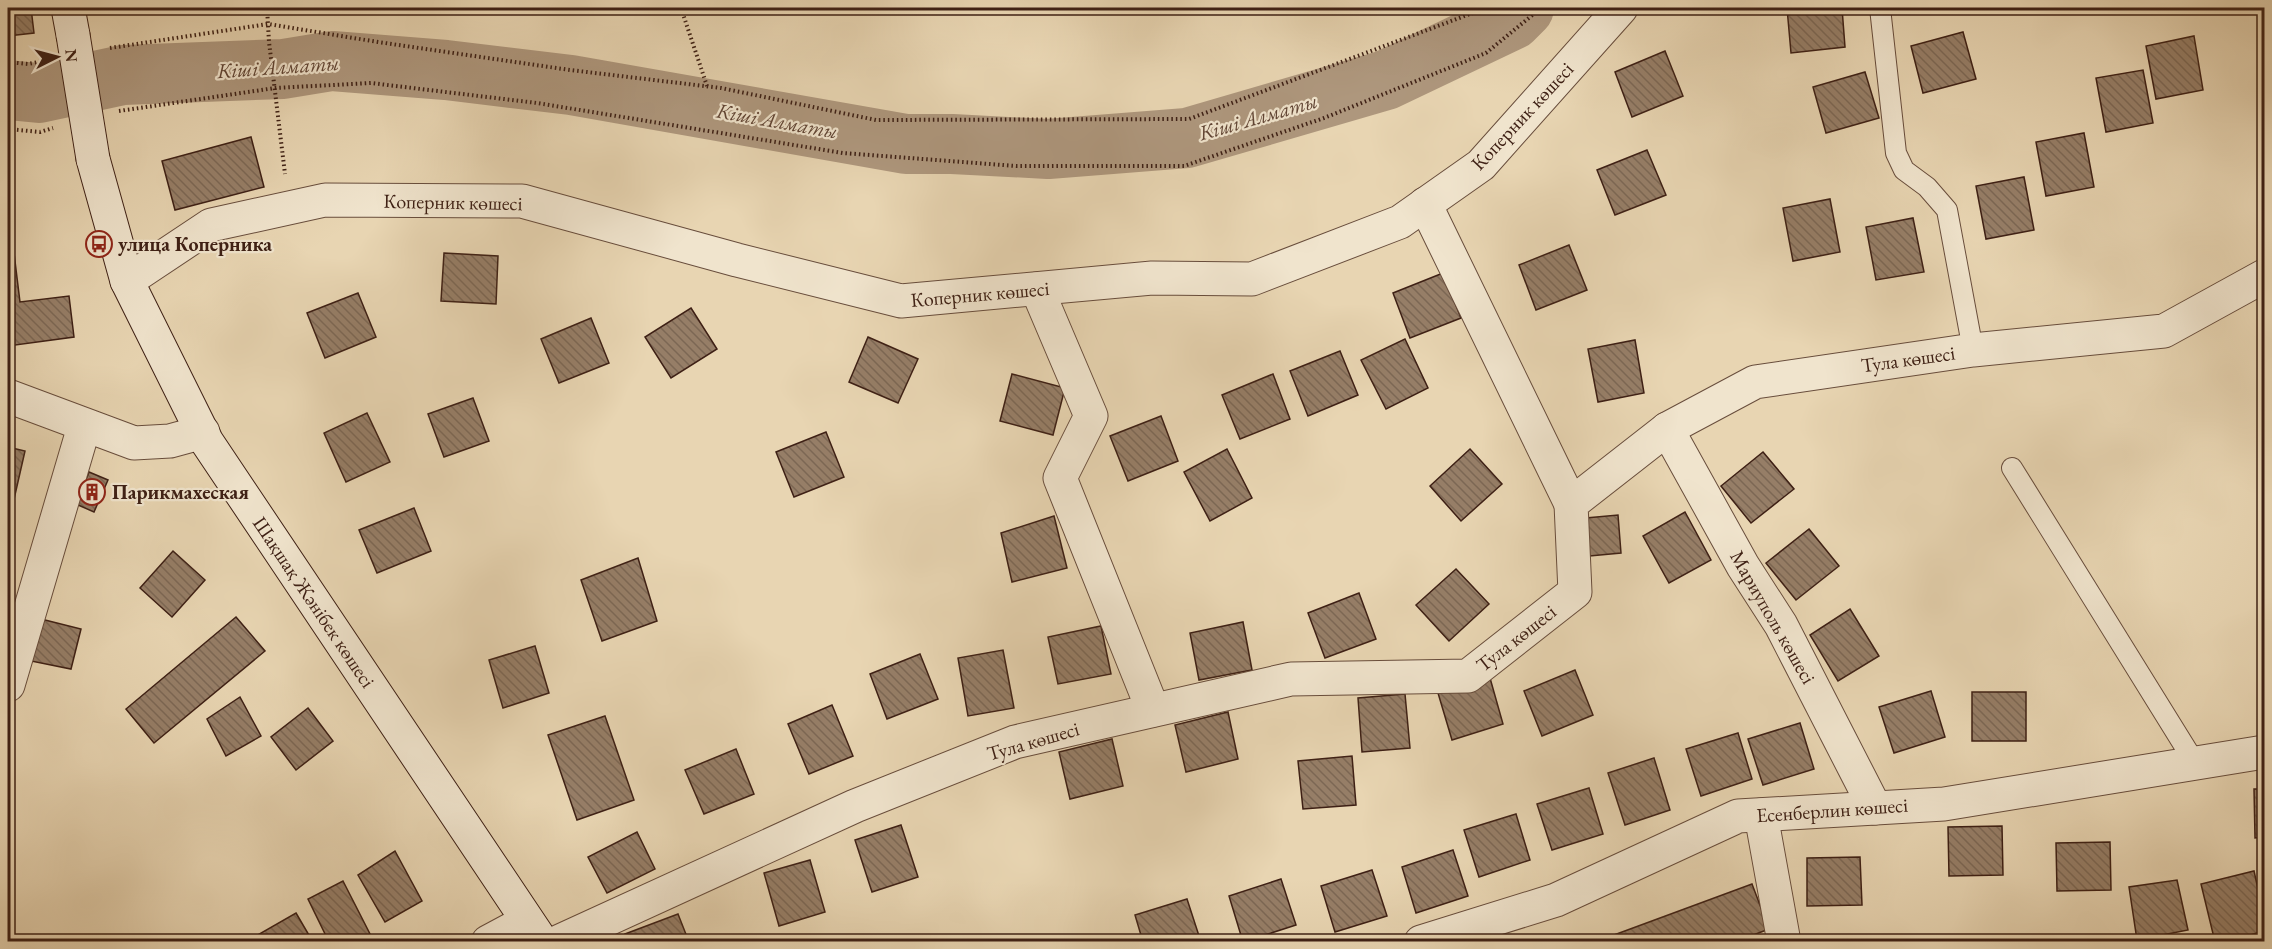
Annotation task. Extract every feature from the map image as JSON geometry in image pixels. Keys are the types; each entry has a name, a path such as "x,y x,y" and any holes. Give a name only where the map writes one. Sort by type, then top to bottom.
{"street":[{"name":"Коперник көшесі","path":"127,281 211,225 325,200 522,201 737,261 900,301 1152,278 1252,279 1400,222 1481,165 1621,8"},
{"name":"Шақшақ Жәнібек көшесі","path":"70,21 93,159 127,281 203,432 214,452 535,931"},
{"path":"1425,204 1571,504"},
{"name":"Тула көшесі","path":"558,942 855,806 1015,742 1291,679 1468,676 1575,592 1571,504 1667,429 1755,382 1973,350 2164,331 2265,276"},
{"path":"1037,288 1091,416 1060,478 1154,710"},
{"path":"8,396 134,443 170,441 203,432"},
{"path":"8,685 81,437 87,426"},
{"name":"Мариуполь көшесі","path":"1667,429 1743,566 1780,625 1875,808"},
{"name":"Есенберлин көшесі","path":"1420,942 1556,900 1738,816 1944,804 2265,752"},
{"path":"1761,815 1784,942"},
{"path":"488,942 535,931"}],"lane":[{"path":"1880,8 1896,153 1904,170 1927,187 1947,210 1973,350"},
{"path":"2012,468 2195,763"}],"path":[{"path":"267,8 269,42 290,208"},
{"path":"681,8 707,86"},
{"path":"110,48 268,24 548,67 707,86 876,120 1189,119 1486,8"},
{"path":"108,114 275,88 371,83 537,103 843,153 1016,166 1184,166 1324,118 1486,53 1541,8"},
{"path":"8,62 28,64 51,60"},
{"path":"8,129 40,132 63,126"}],"building":[{"path":"8,8 31,8 34,33 8,36"},
{"path":"1787,8 1842,8 1845,47 1791,53"},
{"path":"1963,32 1976,79 1923,93 1911,46"},
{"path":"2194,36 2203,90 2156,99 2146,46"},
{"path":"1665,51 1683,96 1632,117 1615,72"},
{"path":"2143,70 2153,123 2106,132 2096,78"},
{"path":"1865,72 1879,118 1826,133 1813,87"},
{"path":"2084,133 2094,187 2046,196 2036,142"},
{"path":"251,137 264,187 175,210 162,161"},
{"path":"1647,150 1666,195 1615,215 1597,170"},
{"path":"2024,177 2034,230 1986,239 1976,186"},
{"path":"1830,199 1840,252 1793,261 1783,208"},
{"path":"8,204 20,302 69,296 74,337 8,346"},
{"path":"1913,218 1924,272 1876,280 1866,227"},
{"path":"1569,245 1587,290 1536,310 1519,265"},
{"path":"444,253 498,256 496,304 441,301"},
{"path":"1443,273 1461,318 1410,338 1393,293"},
{"path":"358,293 376,337 325,358 307,313"},
{"path":"691,308 717,349 671,378 645,337"},
{"path":"591,318 609,363 559,383 541,339"},
{"path":"868,337 918,359 898,403 849,382"},
{"path":"1405,339 1428,388 1386,409 1361,360"},
{"path":"1635,340 1644,393 1598,402 1588,349"},
{"path":"1340,351 1358,395 1308,416 1290,371"},
{"path":"1012,374 1065,388 1053,435 1000,421"},
{"path":"1273,374 1290,419 1240,439 1222,395"},
{"path":"473,398 489,441 444,457 428,414"},
{"path":"367,413 390,462 346,482 324,433"},
{"path":"1161,416 1178,461 1128,481 1110,436"},
{"path":"826,432 844,477 794,497 776,452"},
{"path":"8,447 25,451 12,508 8,507"},
{"path":"1227,449 1252,498 1210,521 1184,472"},
{"path":"1470,449 1502,484 1461,521 1430,486"},
{"path":"1763,452 1794,489 1751,523 1721,486"},
{"name":"Парикмахеская","path":"89,472 108,480 94,512 76,504"},
{"path":"414,508 431,551 377,573 359,530"},
{"path":"1685,512 1711,560 1669,583 1643,536"},
{"path":"1618,515 1621,553 1579,557 1575,519"},
{"path":"1054,516 1067,568 1012,582 1001,533"},
{"path":"1809,529 1839,566 1796,600 1766,563"},
{"path":"173,551 205,580 172,617 140,588"},
{"path":"638,558 657,621 602,641 581,580"},
{"path":"1456,569 1489,604 1449,641 1416,605"},
{"path":"1359,593 1376,639 1325,658 1308,613"},
{"path":"1850,609 1879,656 1838,681 1810,635"},
{"path":"236,617 265,651 154,743 126,709"},
{"path":"41,619 81,629 71,669 31,661"},
{"path":"1243,622 1252,670 1199,680 1190,633"},
{"path":"1101,626 1111,674 1058,684 1048,637"},
{"path":"535,646 549,693 503,708 489,660"},
{"path":"1003,650 1014,708 968,716 958,658"},
{"path":"920,654 938,699 887,719 870,674"},
{"path":"1575,670 1593,715 1542,736 1524,691"},
{"path":"1490,678 1503,724 1452,740 1438,693"},
{"path":"1931,691 1945,737 1894,753 1879,707"},
{"path":"1972,692 2026,692 2026,741 1972,741"},
{"path":"1405,694 1410,748 1362,752 1358,698"},
{"path":"240,697 261,736 226,756 207,719"},
{"path":"832,705 853,756 809,774 788,724"},
{"path":"308,708 333,741 296,770 271,737"},
{"path":"1228,712 1238,759 1186,772 1175,725"},
{"path":"605,716 634,800 577,820 548,735"},
{"path":"1800,723 1814,769 1763,785 1748,739"},
{"path":"1738,733 1752,779 1701,796 1686,749"},
{"path":"1112,739 1123,786 1070,799 1059,752"},
{"path":"736,749 754,794 704,814 685,770"},
{"path":"1352,756 1356,805 1303,809 1298,761"},
{"path":"1654,758 1670,810 1625,825 1608,773"},
{"path":"1589,788 1603,834 1552,850 1537,804"},
{"path":"2254,789 2264,789 2264,837 2255,838"},
{"path":"1516,814 1530,860 1479,877 1464,830"},
{"path":"901,825 918,877 872,892 855,840"},
{"path":"2002,826 2003,875 1949,876 1948,827"},
{"path":"637,832 655,869 607,893 588,857"},
{"path":"2110,842 2111,890 2057,891 2056,843"},
{"path":"1453,850 1468,896 1416,913 1402,867"},
{"path":"395,851 422,901 385,922 358,875"},
{"path":"1860,857 1862,905 1807,906 1807,858"},
{"path":"810,860 825,912 779,926 764,873"},
{"path":"1372,870 1387,916 1335,932 1321,886"},
{"path":"2254,871 2264,916 2264,931 2226,942 2215,942 2201,884"},
{"path":"1281,879 1296,925 1243,942 1229,896"},
{"path":"2177,880 2188,930 2137,940 2129,887"},
{"path":"343,881 370,934 355,942 329,942 308,899"},
{"path":"1752,884 1769,929 1735,942 1595,942"},
{"path":"1187,899 1201,942 1143,942 1135,915"},
{"path":"296,913 313,942 257,942 254,937"},
{"path":"678,914 689,942 628,942 625,934"}],"waterway":[{"name":"Кіші Алматы","path":"8,90 39,93 123,75 283,69 332,61 446,70 571,85 906,144 1048,149 1187,138 1386,80 1512,20 1524,8"}],"place":[{"name":"улица Коперника","path":"99,244"},
{"name":"Парикмахеская","path":"92,492"}]}
